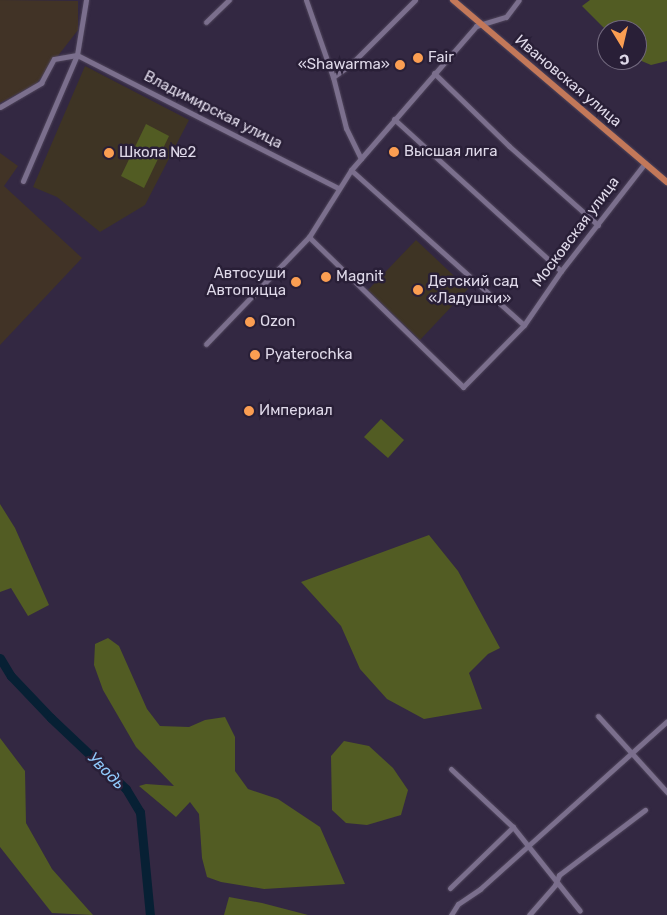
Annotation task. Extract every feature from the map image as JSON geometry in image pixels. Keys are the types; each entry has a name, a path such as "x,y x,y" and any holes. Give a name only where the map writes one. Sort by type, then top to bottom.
{"main road":[{"name":"Ивановская улица","path":"453,0 667,182"}],"street":[{"path":"23,181 77,55 86,0"},
{"path":"206,22 229,0"},
{"path":"306,0 333,77 346,128 361,159"},
{"path":"333,77 350,66 415,0"},
{"path":"206,344 309,238 338,188 351,170 434,74 480,24 506,17 519,0"},
{"path":"0,107 41,83 54,59 77,55"},
{"name":"Владимирская улица","path":"77,55 338,188"},
{"path":"434,74 509,146 598,225"},
{"path":"394,120 561,271"},
{"name":"Московская улица","path":"524,325 561,271 645,163"},
{"path":"309,238 464,387 524,325 351,170"},
{"path":"598,716 667,792"},
{"path":"451,915 458,904 480,889 630,752 667,721"},
{"path":"452,769 513,827 580,912"},
{"path":"530,915 556,880 645,810"},
{"path":"450,888 513,827"}],"shaded area":[{"path":"0,0 78,1 78,30 36,84 0,103"},
{"name":"Школа №2","path":"85,66 189,120 145,205 100,232 57,197 33,187"},
{"path":"0,153 18,166 4,186 82,258 0,345"},
{"name":"Детский сад «Ладушки»","path":"416,240 468,289 420,340 368,290"}],"green space":[{"path":"590,0 667,0 667,61 651,65 647,63 647,20 597,21 582,6"},
{"path":"146,124 169,136 144,188 121,176"},
{"path":"381,419 404,440 388,458 364,437"},
{"path":"0,504 15,528 49,605 28,616 11,588 0,592"},
{"path":"429,535 458,571 500,648 488,654 469,673 482,709 424,719 387,699 360,669 341,626 301,582"},
{"path":"108,638 119,646 147,709 160,726 189,727 205,720 225,717 235,737 235,771 248,789 278,799 320,827 345,884 264,889 221,882 207,877 202,858 199,814 190,802 176,817 139,786 146,784 174,786 136,747 103,690 94,665 95,644"},
{"path":"0,738 25,771 26,823 52,869 93,915 52,913 0,847"},
{"path":"344,741 369,746 393,768 408,790 401,815 367,825 346,823 332,810 331,756"},
{"path":"229,897 262,903 308,915 224,915"}],"waterway":[{"name":"Уводь","path":"0,658 11,676 51,718 126,789 140,812 150,915"}],"place":[{"name":"Fair","path":"418,58"},
{"name":"«Shawarma»","path":"400,65"},
{"name":"Высшая лига","path":"394,152"},
{"name":"Школа №2","path":"109,153"},
{"name":"Magnit","path":"326,277"},
{"name":"Автосуши Автопицца","path":"296,282"},
{"name":"Детский сад «Ладушки»","path":"418,290"},
{"name":"Ozon","path":"250,322"},
{"name":"Pyaterochka","path":"255,355"},
{"name":"Империал","path":"249,411"}]}
